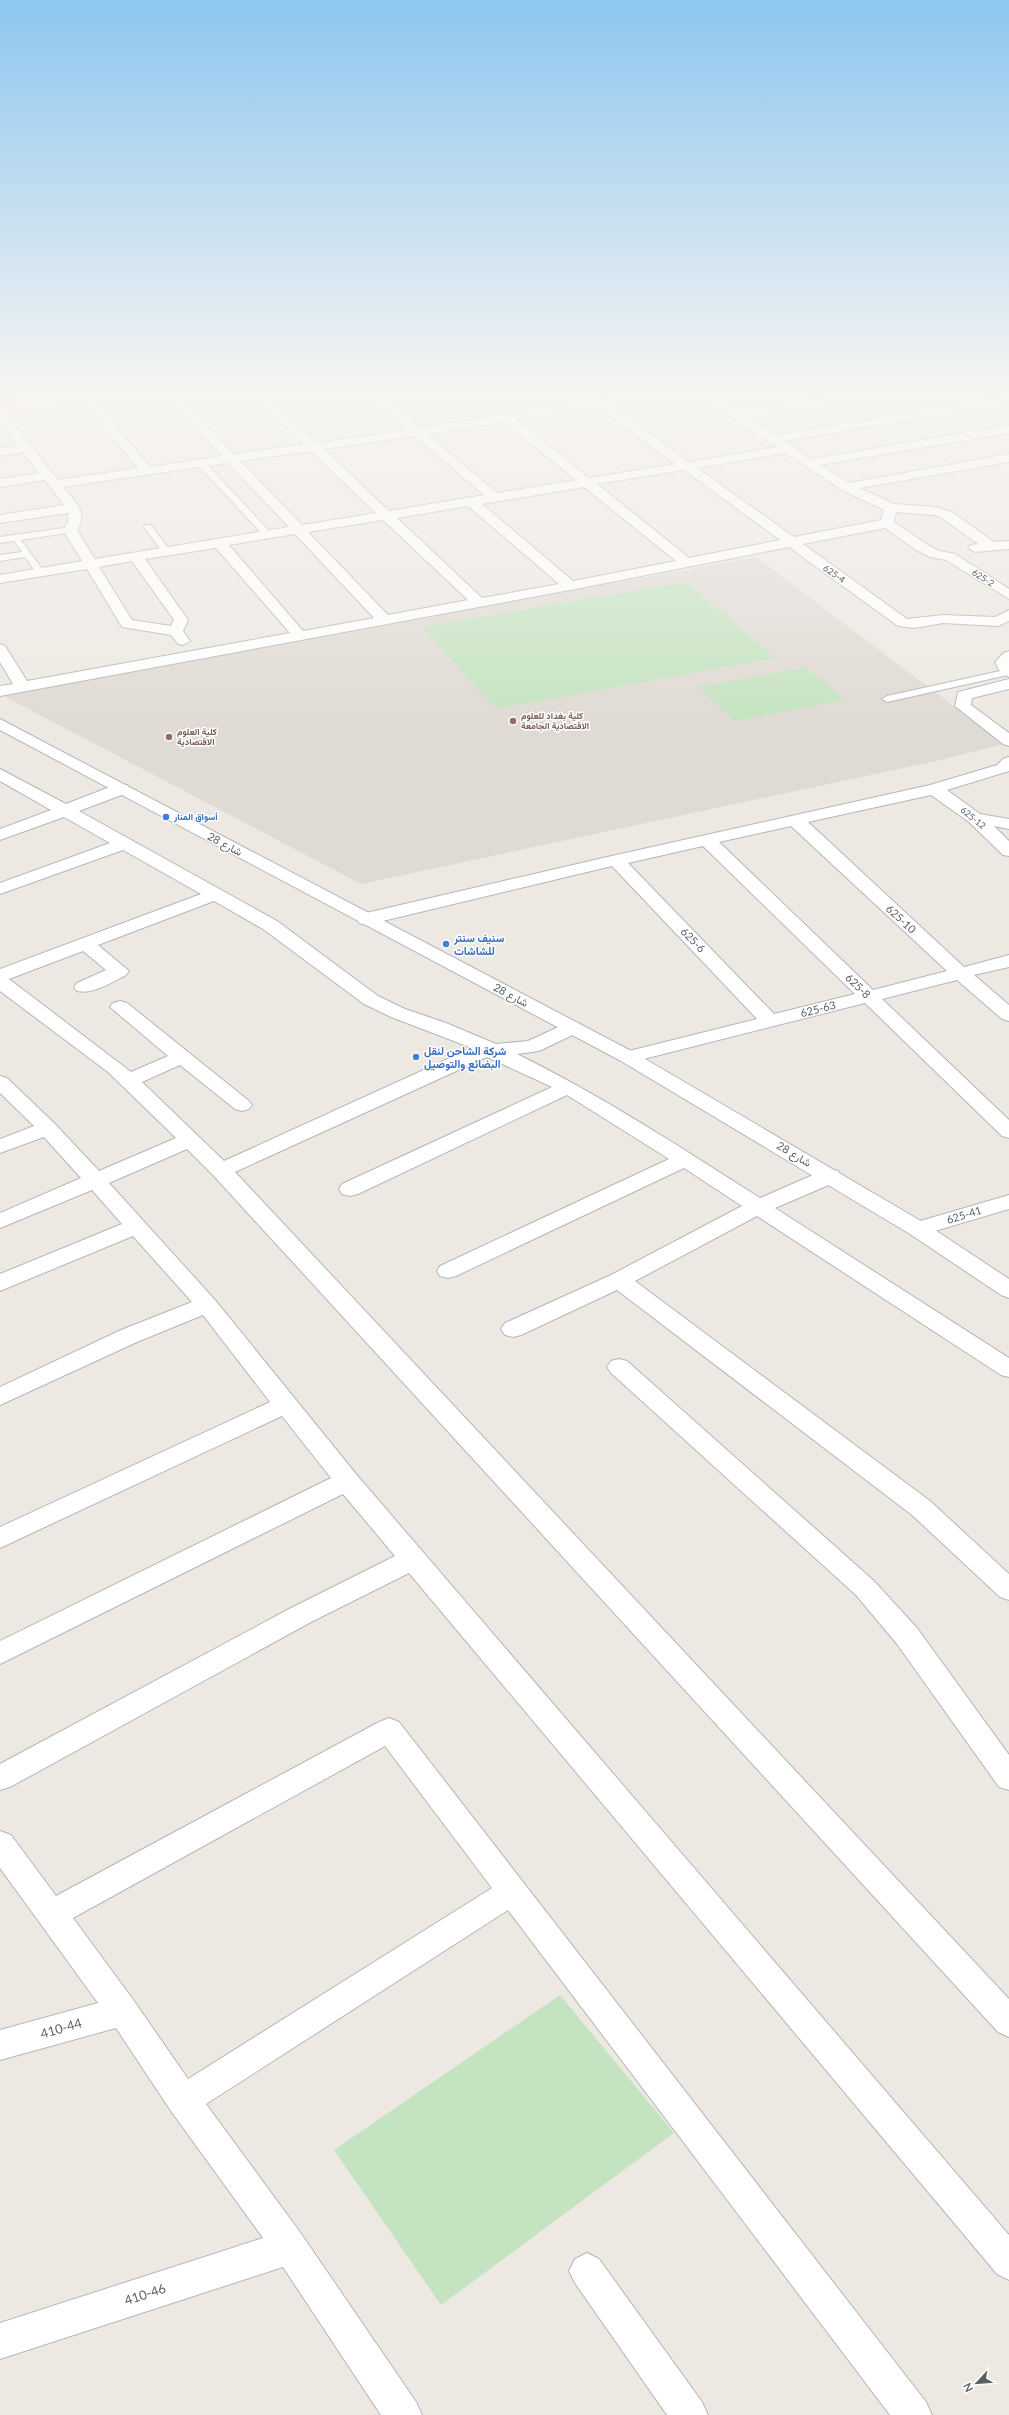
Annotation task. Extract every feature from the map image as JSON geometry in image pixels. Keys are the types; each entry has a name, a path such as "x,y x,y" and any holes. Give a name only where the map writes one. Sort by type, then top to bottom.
{"street":[{"path":"68,502 76,516 75,523 70,530 127,624 176,631 194,655"},
{"path":"272,502 384,620"},
{"path":"372,502 479,603"},
{"path":"0,580 472,502 570,586"},
{"path":"611,502 686,563"},
{"name":"625-4","path":"734,502 903,622 914,624 943,619 1005,622"},
{"path":"878,502 891,508 936,511 947,515 988,546"},
{"path":"0,519 73,508"},
{"path":"0,691 570,586 887,523 891,508"},
{"name":"625-2","path":"887,523 921,547 935,554 950,557 1009,596"},
{"path":"219,543 300,636"},
{"path":"950,557 961,550 1009,545"},
{"path":"136,557 180,620 176,631"},
{"path":"0,649 23,687"},
{"path":"1009,656 1003,662 1009,672"},
{"path":"1009,684 964,695 962,700 963,706 1009,742"},
{"name":"شارع 28","path":"0,724 572,1028 628,1056 1005,1282"},
{"path":"366,918 934,789 1003,768 1009,762"},
{"path":"0,774 281,933 371,1000 398,1013 439,1027 491,1049 568,1087 686,1159 757,1207 1009,1369"},
{"path":"0,794 20,786"},
{"path":"0,835 121,789"},
{"name":"625-12","path":"934,789 975,818 1009,851"},
{"path":"975,818 1009,824"},
{"name":"625-10","path":"795,820 960,973 1009,1015"},
{"name":"625-8","path":"707,840 1009,1132"},
{"path":"0,889 123,844"},
{"name":"625-6","path":"616,860 770,1021"},
{"path":"0,976 214,895"},
{"path":"84,986 119,971 85,944"},
{"name":"625-63","path":"628,1056 1009,961"},
{"path":"0,982 128,1081 221,1170 1009,2022"},
{"path":"120,1007 242,1105"},
{"path":"221,1170 491,1049 532,1047 572,1028"},
{"path":"128,1081 182,1057"},
{"path":"0,1082 48,1128 207,1305 286,1405 413,1559 1009,2262"},
{"path":"350,1189 568,1087"},
{"path":"0,1147 48,1128"},
{"path":"0,1221 190,1140"},
{"path":"448,1271 686,1159"},
{"path":"513,1329 619,1280 757,1207 830,1176"},
{"name":"625-41","path":"918,1229 1009,1202"},
{"path":"0,1283 137,1226"},
{"path":"619,1280 920,1508 1009,1590"},
{"path":"0,1397 129,1336 207,1305"},
{"path":"619,1367 865,1588 907,1636 1009,1778"},
{"path":"0,1538 286,1405"},
{"path":"0,1653 348,1481"},
{"path":"0,1778 301,1615 413,1559"},
{"path":"51,1914 389,1730 913,2415"},
{"path":"0,1844 123,2011 183,2100 290,2247 403,2415"},
{"path":"183,2100 512,1891"},
{"name":"410-44","path":"0,2045 123,2011"},
{"name":"410-46","path":"0,2341 290,2247"},
{"path":"587,2271 689,2415"}],"lane":[{"path":"237,502 268,535"},
{"path":"148,527 167,552"},
{"path":"0,540 70,530"},
{"path":"16,538 41,573"},
{"path":"0,558 27,554"},
{"path":"887,699 1009,672"}],"shaded area":[{"name":"كلية بغداد للعلوم الاقتصادية الجامعة","path":"756,557 1004,744 936,761 361,884 0,694"}],"green space":[{"path":"686,582 775,658 496,709 422,627"},
{"path":"805,667 845,700 735,721 698,687"},
{"path":"560,1995 674,2133 441,2305 334,2150"}],"place":[{"name":"كلية بغداد للعلوم الاقتصادية الجامعة","path":"513,721"},
{"name":"كلية العلوم الاقتصادية","path":"169,737"},
{"name":"أسواق المنار","path":"166,817"},
{"name":"سنيف سنتر للشاشات","path":"446,944"},
{"name":"شركة الشاحن لنقل البضائع والتوصيل","path":"416,1057"}]}
